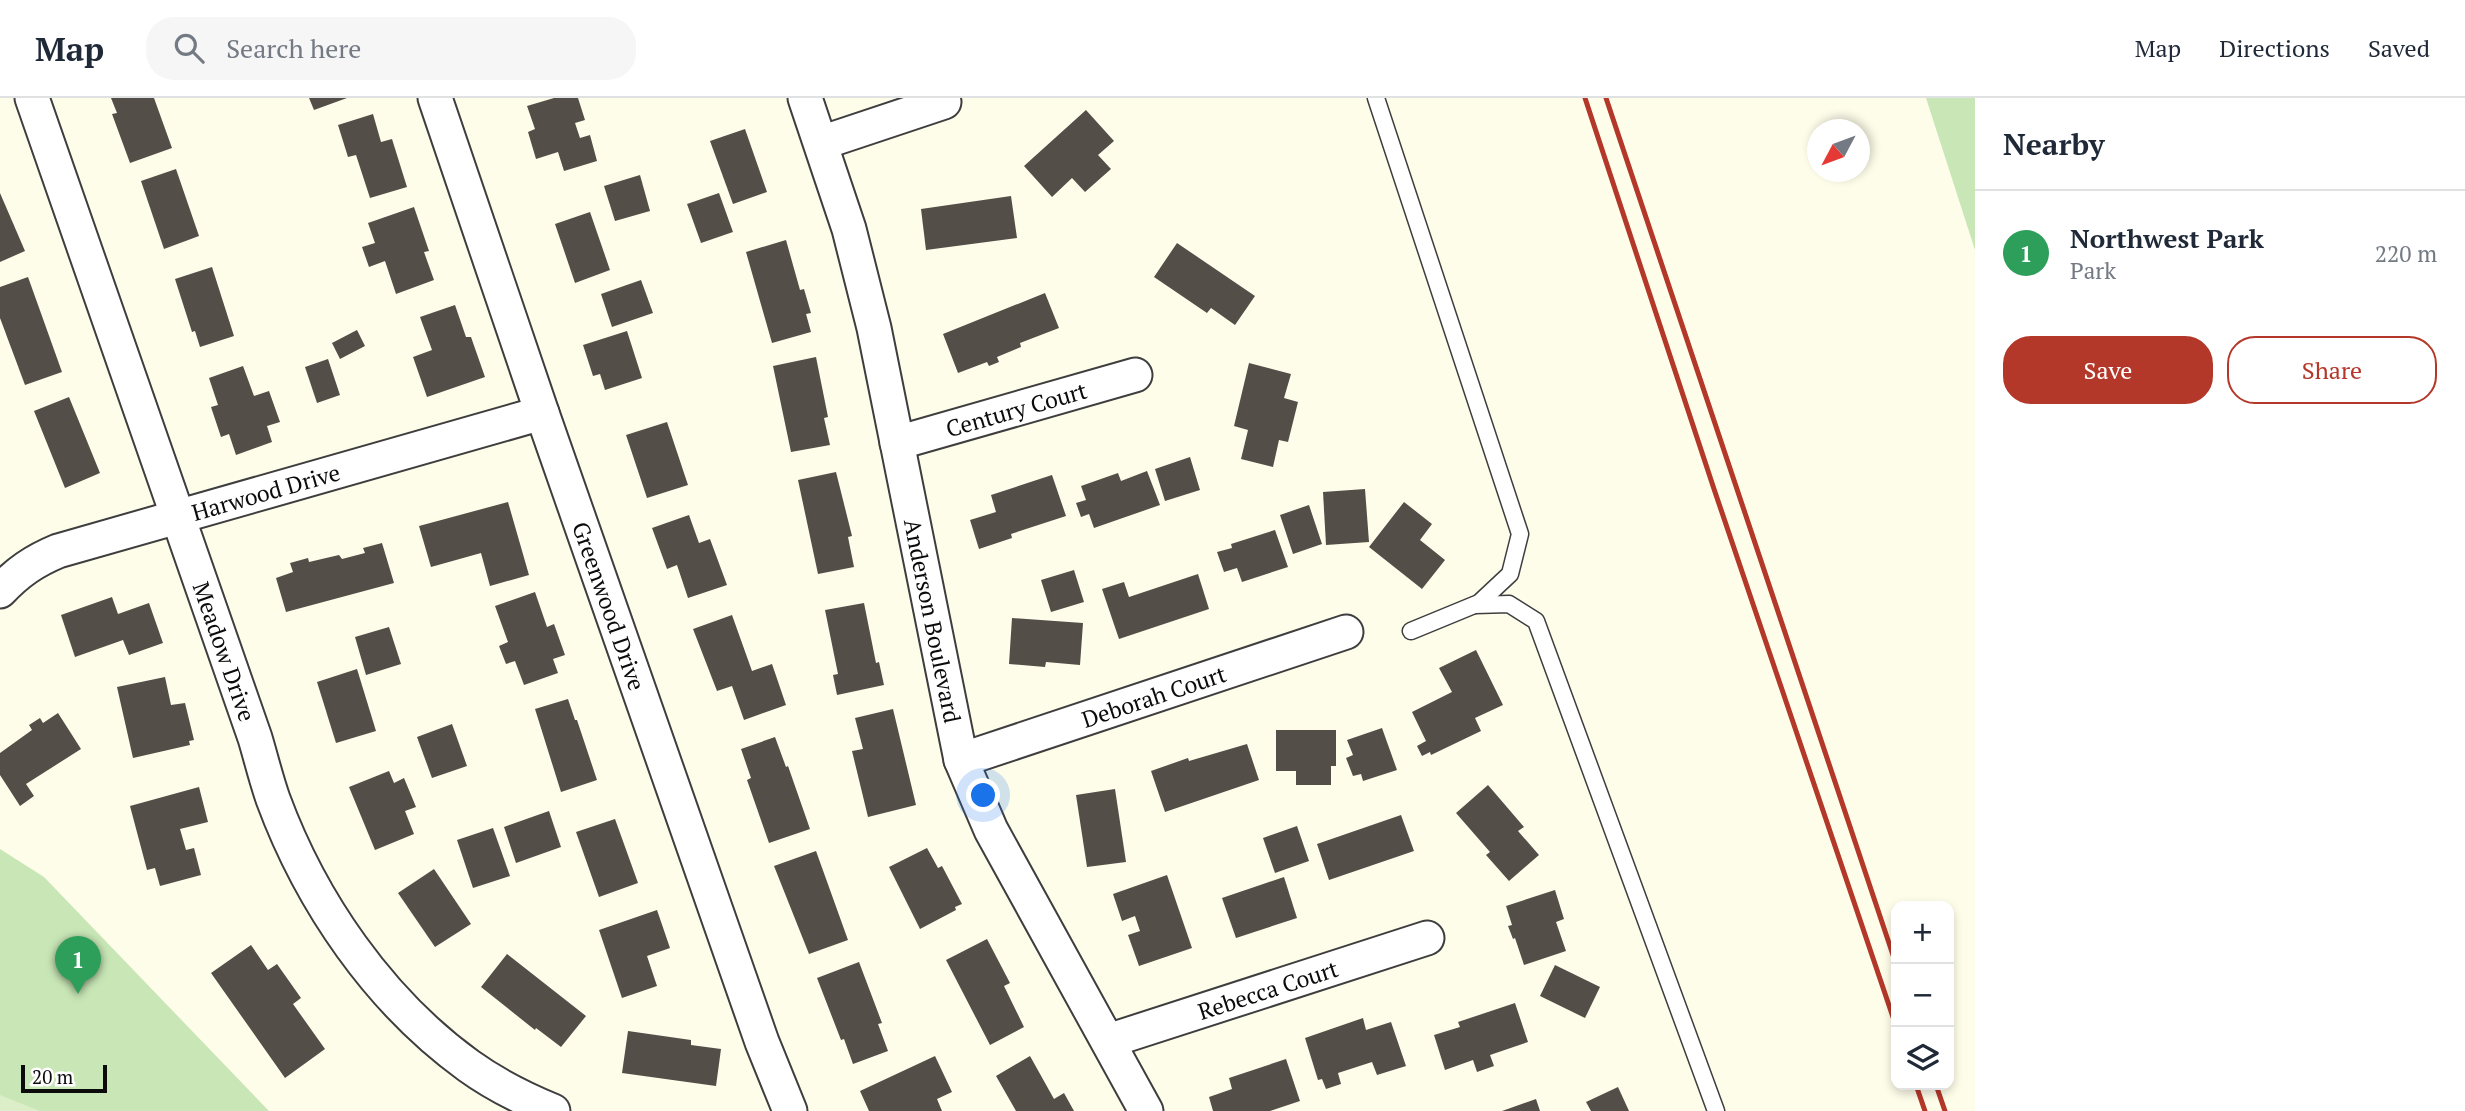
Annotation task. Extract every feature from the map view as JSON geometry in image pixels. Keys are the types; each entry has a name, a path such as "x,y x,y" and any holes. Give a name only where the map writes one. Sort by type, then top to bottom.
{"street":[{"name":"Meadow Drive","path":"32,98 255,737 273,799 299,858 330,914 366,966 401,1006 437,1041 470,1067 506,1089 553,1111"},
{"name":"Greenwood Drive","path":"435,98 762,1042 790,1111"},
{"name":"Anderson Boulevard","path":"805,98 849,229 874,328 961,760 991,830 1146,1111"},
{"path":"821,143 944,102"},
{"name":"Century Court","path":"897,443 1135,375"},
{"name":"Harwood Drive","path":"0,591 18,572 33,561 46,556 542,413"},
{"name":"Deborah Court","path":"961,760 1346,632"},
{"name":"Rebecca Court","path":"1108,1041 1427,937"}],"lane":[{"path":"1376,98 1520,534 1510,574 1475,605 1411,631"},
{"path":"1475,605 1509,604 1536,621 1716,1111"}],"green space":[{"path":"1926,98 1975,98 1975,250"},
{"path":"0,849 44,877 269,1111 0,1111"},
{"path":"0,1095 40,1111 0,1111"}],"building":[{"path":"111,98 154,98 172,148 130,163 112,114 117,113"},
{"path":"309,98 347,98 314,110"},
{"path":"554,98 578,98 585,120 575,123 580,138 590,135 597,161 564,171 558,152 536,159 528,132 535,129 527,106"},
{"path":"1086,110 1114,141 1098,155 1111,169 1085,192 1072,178 1052,197 1024,166"},
{"path":"373,114 381,142 392,139 407,187 370,198 356,155 348,157 338,125"},
{"path":"745,129 767,192 733,204 710,141"},
{"path":"176,169 199,236 164,249 141,181"},
{"path":"640,175 650,211 615,221 604,186"},
{"path":"0,193 25,251 0,262"},
{"path":"719,193 733,232 701,243 687,204"},
{"path":"1011,196 1017,238 926,250 921,209"},
{"path":"414,207 429,251 424,252 434,280 396,294 385,261 369,267 362,247 375,243 368,223"},
{"path":"590,212 610,270 575,283 555,224"},
{"path":"786,240 800,290 804,289 811,313 806,314 811,332 772,343 746,252"},
{"path":"1177,243 1255,296 1235,325 1211,308 1207,313 1154,277"},
{"path":"212,267 234,336 200,347 195,331 192,332 175,279"},
{"path":"28,277 62,372 25,385 0,318 0,287"},
{"path":"641,280 653,313 612,327 601,294"},
{"path":"1045,293 1059,328 1020,343 1021,347 997,357 999,362 989,366 987,362 958,373 943,334"},
{"path":"455,305 466,337 471,337 485,377 427,397 413,357 432,350 420,317"},
{"path":"357,330 365,346 340,359 332,343"},
{"path":"627,331 642,378 605,390 600,374 593,376 583,345"},
{"path":"816,357 828,417 824,418 830,445 791,452 773,366"},
{"path":"328,359 340,395 317,403 305,367"},
{"path":"1249,363 1291,374 1284,398 1298,402 1288,442 1279,440 1273,467 1241,459 1248,430 1234,426"},
{"path":"243,366 254,396 269,391 280,422 267,426 272,442 236,455 229,434 221,437 211,407 218,405 209,378"},
{"path":"69,397 100,473 65,488 34,411"},
{"path":"667,422 688,485 647,498 626,435"},
{"path":"1190,457 1200,490 1165,501 1155,469"},
{"path":"1147,471 1160,505 1094,528 1089,514 1081,517 1076,503 1086,500 1081,486 1118,473 1121,481"},
{"path":"836,472 852,536 848,537 854,567 818,574 798,480"},
{"path":"1052,475 1066,516 1011,534 1012,538 979,549 970,520 996,512 991,495"},
{"path":"1365,489 1369,542 1326,545 1323,492"},
{"path":"508,502 529,575 490,586 481,553 431,567 419,526"},
{"path":"1404,502 1432,524 1420,540 1445,560 1422,589 1369,547"},
{"path":"1309,505 1322,544 1293,554 1280,515"},
{"path":"689,515 699,543 710,539 727,585 688,598 677,565 667,569 652,528"},
{"path":"1275,530 1288,567 1242,582 1237,568 1224,572 1217,552 1232,548 1231,544"},
{"path":"382,543 394,583 286,612 276,578 293,572 290,563 339,555 342,559 365,553 363,548"},
{"path":"1074,570 1084,602 1051,612 1041,580"},
{"path":"1198,574 1209,609 1119,639 1102,589 1124,582 1129,597"},
{"path":"535,592 547,627 554,624 565,655 553,659 558,673 524,685 515,661 506,664 499,646 508,642 495,606"},
{"path":"112,597 118,614 149,603 163,643 129,655 123,640 75,657 61,615"},
{"path":"864,603 876,663 879,662 884,685 837,695 833,675 838,674 825,610"},
{"path":"732,615 752,671 772,664 786,705 744,720 732,686 717,691 693,629"},
{"path":"1012,618 1083,623 1080,665 1046,662 1045,667 1009,664"},
{"path":"389,627 401,664 366,675 355,637"},
{"path":"1476,650 1503,705 1475,718 1481,731 1431,755 1430,752 1422,756 1417,746 1426,741 1412,712 1452,692 1439,668"},
{"path":"357,669 376,731 336,743 317,682"},
{"path":"165,677 171,705 185,703 194,740 189,741 190,745 133,758 117,687"},
{"path":"568,699 597,780 561,792 535,709"},
{"path":"893,709 916,805 868,817 852,751 863,749 855,718"},
{"path":"58,713 81,749 26,784 34,796 20,806 0,775 0,753 32,730 29,725 40,718 43,723"},
{"path":"452,724 467,766 432,778 417,737"},
{"path":"1382,728 1397,770 1363,781 1361,774 1353,776 1346,758 1353,755 1347,740"},
{"path":"1276,730 1336,730 1336,766 1331,766 1331,785 1296,785 1296,771 1276,771"},
{"path":"775,737 810,829 769,843 747,780 751,778 741,749"},
{"path":"1247,744 1259,780 1165,812 1151,771 1188,758 1189,761"},
{"path":"389,771 394,783 404,778 416,807 405,811 414,834 375,850 349,787"},
{"path":"1488,785 1524,827 1518,831 1539,855 1509,881 1486,855 1490,852 1456,813"},
{"path":"199,787 208,822 180,829 186,850 194,848 201,875 160,886 155,868 147,870 130,806"},
{"path":"1115,789 1126,862 1087,867 1076,795"},
{"path":"549,811 561,847 516,863 504,827"},
{"path":"1401,815 1414,851 1329,880 1317,844"},
{"path":"615,819 638,883 599,897 576,832"},
{"path":"1297,826 1309,861 1275,873 1263,838"},
{"path":"493,828 510,876 473,888 457,840"},
{"path":"927,848 938,868 942,866 962,904 920,929 889,867"},
{"path":"816,851 848,940 809,954 774,866"},
{"path":"434,869 471,924 435,947 398,893"},
{"path":"1167,875 1192,948 1139,966 1128,935 1140,931 1135,916 1122,921 1113,894"},
{"path":"1284,877 1297,918 1236,938 1222,898"},
{"path":"1555,890 1564,919 1556,922 1566,951 1524,965 1508,926 1512,925 1506,906"},
{"path":"657,910 670,948 647,956 657,986 622,998 599,930"},
{"path":"987,939 1010,983 1004,986 1024,1027 990,1045 946,960"},
{"path":"251,945 268,970 277,964 301,998 293,1004 325,1049 285,1078 211,973"},
{"path":"507,954 586,1016 561,1047 481,987"},
{"path":"859,962 882,1023 878,1024 888,1051 853,1064 817,978"},
{"path":"1555,965 1600,987 1585,1018 1540,996"},
{"path":"1515,1003 1528,1042 1490,1055 1494,1066 1477,1072 1473,1060 1445,1070 1434,1035 1460,1027 1458,1022"},
{"path":"1363,1018 1366,1030 1391,1022 1406,1066 1377,1075 1372,1062 1338,1073 1341,1084 1326,1089 1322,1079 1318,1080 1305,1038"},
{"path":"628,1031 691,1040 691,1045 721,1049 716,1086 622,1073"},
{"path":"935,1056 952,1092 937,1099 942,1111 869,1111 860,1091"},
{"path":"1030,1056 1054,1099 1064,1093 1074,1111 1016,1111 996,1076"},
{"path":"1286,1059 1300,1101 1270,1111 1213,1111 1209,1097 1232,1089 1229,1078"},
{"path":"1618,1087 1629,1111 1591,1111 1586,1102"},
{"path":"1536,1099 1540,1111 1502,1111"}],"railway":[{"path":"1585,98 1891,1011"},
{"path":"1606,98 1891,949"},
{"path":"1918,1090 1925,1111"},
{"path":"1938,1090 1945,1111"}],"place":[{"name":"Northwest Park","path":"78,994"}]}
